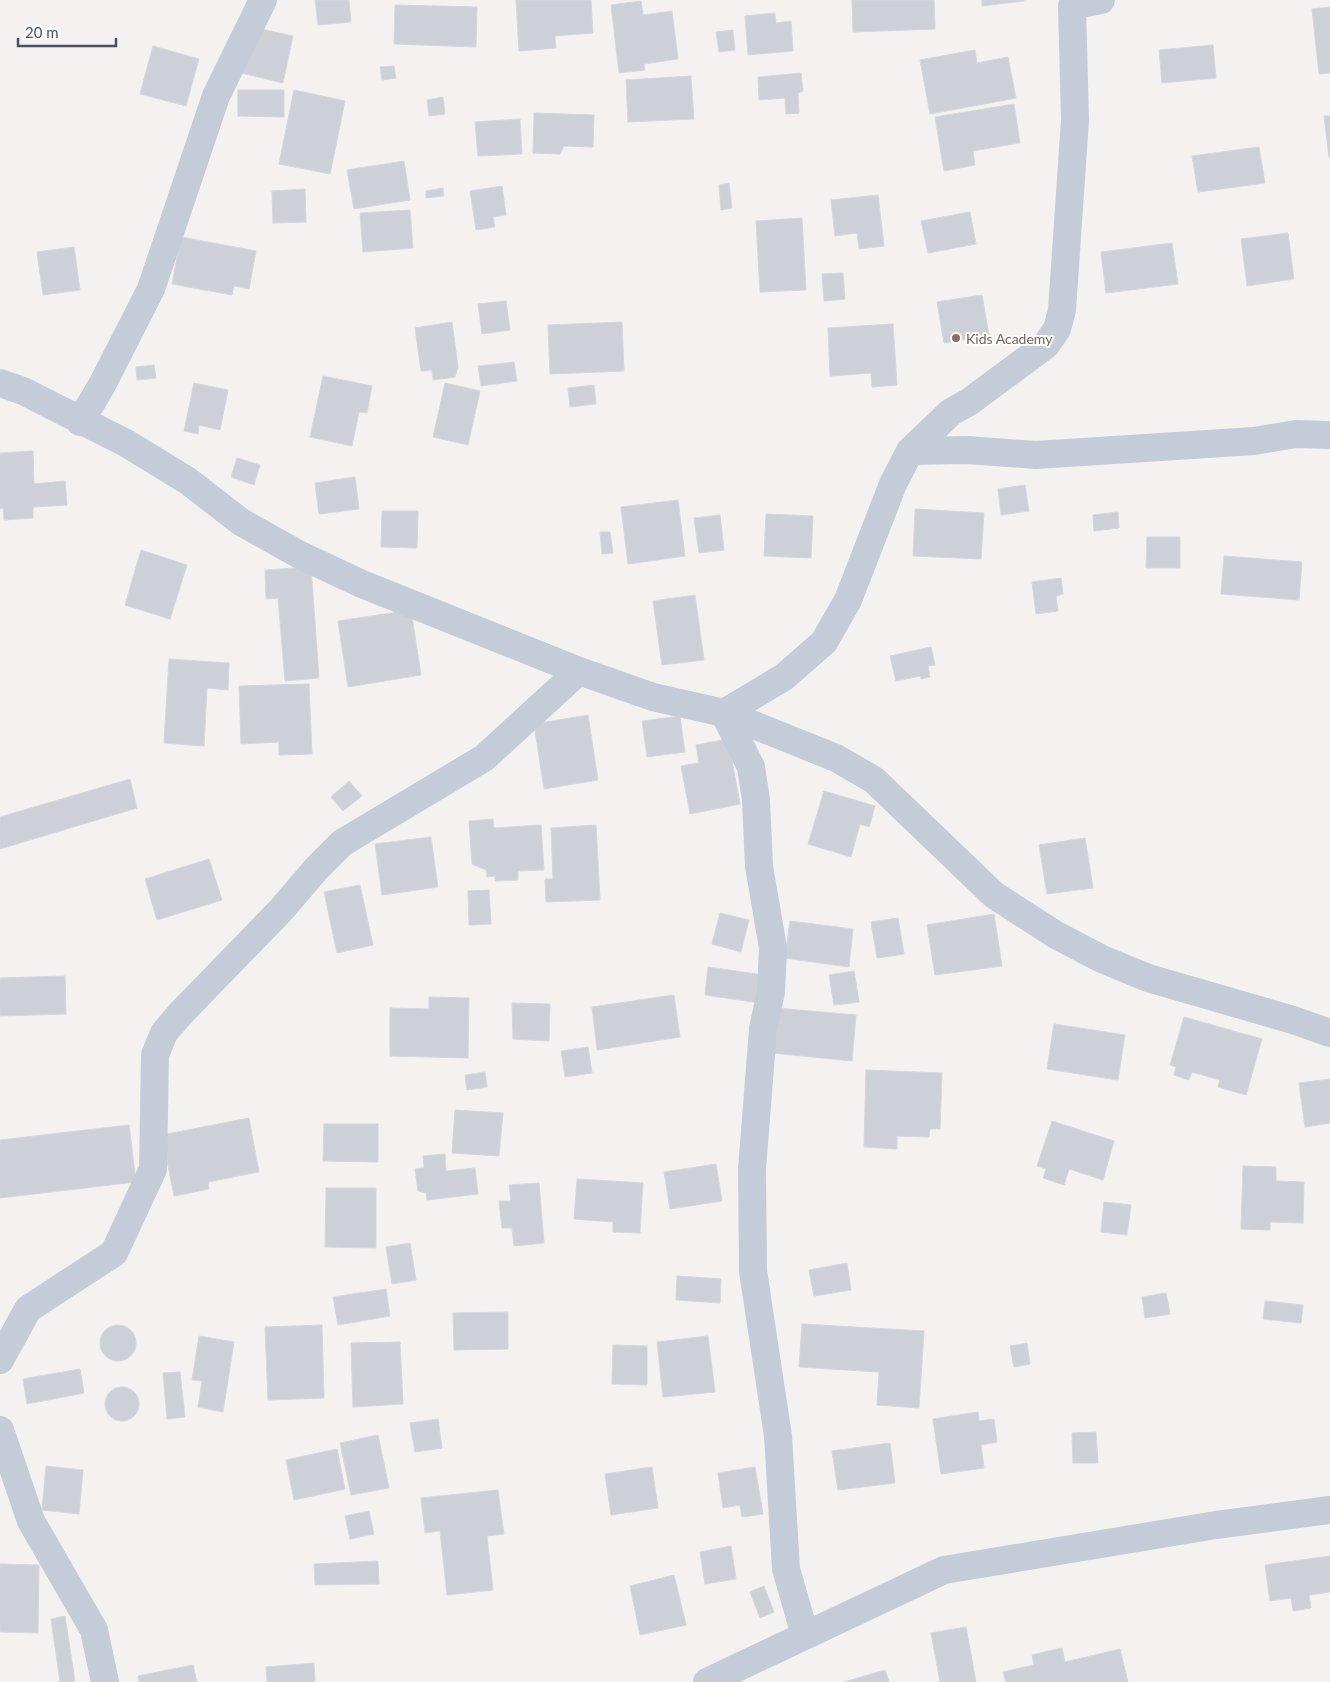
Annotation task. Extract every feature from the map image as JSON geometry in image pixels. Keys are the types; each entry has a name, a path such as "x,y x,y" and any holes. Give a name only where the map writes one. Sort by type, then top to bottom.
{"street":[{"path":"80,422 102,386 151,289 216,96 263,0"},
{"path":"724,714 784,677 824,642 848,600 893,484 910,451 951,412 969,402 1046,345 1057,329 1062,310 1075,120 1071,3 1101,0"},
{"path":"0,383 23,391 126,444 188,481 241,522 300,555 447,620 580,671 653,697 724,714 836,758 874,780 994,895 1071,943 1102,959 1148,978 1293,1020 1330,1033"},
{"path":"910,451 967,450 1036,455 1254,441 1296,434 1330,435"},
{"path":"0,1360 28,1309 114,1253 153,1169 155,1055 164,1033 181,1012 282,909 316,869 342,843 484,758 580,671"},
{"path":"724,714 752,767 756,800 759,866 773,948 770,992 763,1029 752,1169 753,1271 778,1436 786,1569 805,1636"},
{"path":"0,1430 31,1521 94,1630 105,1682"},
{"path":"708,1682 944,1570 1216,1524 1330,1510"}],"building":[{"path":"315,0 349,0 351,22 318,25"},
{"path":"516,0 591,0 593,33 555,36 556,48 519,51"},
{"path":"852,0 934,0 935,29 853,32"},
{"path":"982,0 1024,0 1024,1 982,6"},
{"path":"641,1 643,15 672,11 678,59 644,64 645,70 619,73 611,5"},
{"path":"395,5 477,7 476,47 394,44"},
{"path":"1330,7 1330,73 1319,74 1312,9"},
{"path":"775,13 776,23 791,21 793,51 748,55 745,16"},
{"path":"252,27 293,36 283,83 241,73"},
{"path":"733,30 735,50 719,52 716,32"},
{"path":"1213,45 1216,78 1162,83 1159,50"},
{"path":"153,46 199,59 186,106 140,94"},
{"path":"975,50 977,63 1008,57 1016,98 930,114 920,60"},
{"path":"394,66 396,78 382,80 380,67"},
{"path":"801,73 803,91 798,93 799,113 786,114 785,98 759,100 758,77"},
{"path":"691,76 694,119 628,122 626,80"},
{"path":"238,90 284,90 284,117 238,116"},
{"path":"294,90 345,101 330,174 279,164"},
{"path":"443,97 445,114 429,116 427,100"},
{"path":"1014,104 1020,143 973,151 975,165 944,171 935,117"},
{"path":"534,113 594,115 593,147 564,146 560,154 533,153"},
{"path":"1324,116 1330,116 1329,157"},
{"path":"520,119 522,154 478,156 475,122"},
{"path":"1259,147 1265,183 1198,192 1192,156"},
{"path":"404,161 410,200 354,209 347,170"},
{"path":"729,183 732,208 721,210 719,185"},
{"path":"502,186 506,215 493,217 495,227 476,230 470,191"},
{"path":"443,188 444,196 426,198 426,191"},
{"path":"305,189 306,222 273,223 272,191"},
{"path":"878,195 884,246 859,249 857,233 835,236 831,200"},
{"path":"410,210 413,248 363,252 360,213"},
{"path":"970,212 976,244 928,253 921,221"},
{"path":"802,218 806,290 760,292 756,221"},
{"path":"1288,233 1294,279 1247,286 1241,239"},
{"path":"181,237 256,251 249,289 234,286 232,295 172,284"},
{"path":"1172,243 1178,284 1106,293 1101,252"},
{"path":"74,247 80,290 43,295 37,252"},
{"path":"843,273 845,299 824,301 822,274"},
{"path":"982,295 989,335 944,343 937,302"},
{"path":"506,301 510,330 482,334 478,304"},
{"path":"452,322 458,367 455,377 433,380 432,370 421,371 415,328"},
{"path":"622,322 624,371 550,374 548,325"},
{"path":"893,324 897,385 872,387 871,373 830,376 828,328"},
{"path":"514,362 517,381 481,386 478,366"},
{"path":"154,365 156,378 137,380 136,367"},
{"path":"323,376 372,386 367,413 359,412 352,446 310,437"},
{"path":"194,383 228,390 220,430 199,425 198,434 184,431"},
{"path":"445,383 480,391 468,445 433,437"},
{"path":"594,385 596,404 570,407 568,388"},
{"path":"33,451 34,484 65,481 67,505 33,507 33,518 4,520 3,508 0,509 0,453"},
{"path":"237,458 260,465 254,485 231,477"},
{"path":"355,477 359,509 319,514 315,483"},
{"path":"1025,485 1029,511 1001,515 998,489"},
{"path":"678,500 685,556 628,564 621,507"},
{"path":"915,509 984,513 981,559 913,556"},
{"path":"382,511 418,511 417,548 381,547"},
{"path":"1118,512 1119,528 1094,531 1093,515"},
{"path":"766,514 813,516 811,558 764,556"},
{"path":"720,515 724,550 699,553 694,518"},
{"path":"600,532 610,532 613,553 602,554"},
{"path":"1147,537 1180,537 1180,568 1146,568"},
{"path":"141,550 187,565 170,619 125,605"},
{"path":"1224,556 1302,562 1299,600 1221,594"},
{"path":"311,567 319,678 285,681 278,598 266,599 265,570"},
{"path":"1061,578 1063,594 1056,596 1058,611 1036,614 1032,582"},
{"path":"695,595 704,660 662,665 653,601"},
{"path":"411,610 421,675 348,687 338,621"},
{"path":"931,647 935,665 928,666 930,677 921,679 920,676 896,681 890,656"},
{"path":"169,659 229,663 228,690 207,688 204,746 164,743"},
{"path":"309,684 312,754 279,755 279,742 241,744 239,686"},
{"path":"588,715 598,780 544,789 534,724"},
{"path":"680,716 685,752 647,757 642,721"},
{"path":"728,739 740,804 690,814 681,766 699,763 696,745"},
{"path":"130,779 137,808 0,849 0,817"},
{"path":"349,781 362,796 343,811 331,797"},
{"path":"824,791 875,806 869,827 860,824 851,857 808,844"},
{"path":"493,819 494,828 541,825 544,870 518,871 518,880 495,881 495,876 487,877 486,870 472,864 469,821"},
{"path":"596,825 600,900 546,902 545,879 553,879 551,828"},
{"path":"431,837 438,887 382,895 375,844"},
{"path":"1085,838 1093,888 1047,894 1039,845"},
{"path":"209,859 222,900 157,920 145,879"},
{"path":"360,885 373,945 337,953 324,892"},
{"path":"489,890 491,924 469,925 468,891"},
{"path":"720,913 749,920 741,952 712,944"},
{"path":"994,914 1002,966 935,975 927,925"},
{"path":"898,918 904,954 877,958 871,922"},
{"path":"790,921 853,929 849,967 785,958"},
{"path":"708,967 764,975 760,1003 705,995"},
{"path":"854,971 859,1002 834,1005 829,975"},
{"path":"65,976 66,1014 0,1016 0,978"},
{"path":"674,995 680,1037 597,1050 592,1007"},
{"path":"429,997 469,998 468,1058 390,1056 390,1008 429,1009"},
{"path":"512,1003 550,1004 549,1041 513,1039"},
{"path":"776,1008 856,1015 852,1061 772,1053"},
{"path":"1184,1017 1262,1039 1246,1095 1218,1087 1220,1080 1192,1072 1189,1080 1174,1075 1176,1067 1170,1065"},
{"path":"1054,1024 1125,1035 1118,1080 1047,1069"},
{"path":"588,1047 592,1073 565,1077 561,1051"},
{"path":"866,1070 942,1073 940,1129 930,1129 929,1137 897,1136 897,1149 864,1147"},
{"path":"485,1072 487,1087 467,1090 465,1075"},
{"path":"1330,1079 1330,1123 1305,1127 1299,1083"},
{"path":"455,1110 503,1113 499,1156 452,1153"},
{"path":"249,1118 259,1172 208,1182 209,1189 174,1196 162,1135"},
{"path":"1052,1121 1114,1141 1103,1180 1069,1169 1064,1185 1043,1178 1046,1169 1037,1166"},
{"path":"324,1124 378,1124 378,1162 323,1161"},
{"path":"129,1125 136,1182 0,1198 0,1140"},
{"path":"445,1154 446,1171 475,1168 478,1194 427,1200 426,1193 418,1191 415,1169 424,1168 423,1156"},
{"path":"716,1164 722,1201 670,1209 664,1172"},
{"path":"1243,1166 1276,1167 1276,1181 1304,1182 1303,1223 1270,1222 1270,1230 1241,1229"},
{"path":"577,1179 643,1183 640,1233 613,1232 613,1222 574,1219"},
{"path":"539,1183 544,1243 514,1246 512,1228 502,1228 499,1201 511,1201 509,1185"},
{"path":"326,1188 376,1188 376,1248 325,1247"},
{"path":"1104,1202 1131,1205 1127,1235 1101,1232"},
{"path":"410,1243 416,1280 392,1284 386,1247"},
{"path":"847,1263 851,1290 814,1296 809,1270"},
{"path":"677,1276 721,1279 720,1303 676,1300"},
{"path":"386,1289 390,1316 338,1325 333,1297"},
{"path":"1166,1293 1170,1314 1145,1318 1142,1297"},
{"path":"1265,1301 1303,1305 1301,1323 1263,1319"},
{"path":"508,1312 508,1349 454,1350 453,1313"},
{"path":"802,1324 924,1331 919,1408 877,1405 879,1372 799,1367"},
{"path":"118,1325 131,1330 136,1343 131,1356 118,1361 105,1356 100,1343 105,1330"},
{"path":"322,1325 324,1398 268,1400 265,1327"},
{"path":"199,1336 234,1342 223,1412 198,1407 202,1381 192,1380"},
{"path":"708,1336 715,1392 663,1397 657,1342"},
{"path":"400,1342 403,1404 353,1407 351,1343"},
{"path":"1027,1343 1030,1364 1014,1367 1010,1346"},
{"path":"613,1345 647,1346 647,1385 612,1384"},
{"path":"80,1369 84,1393 27,1404 23,1379"},
{"path":"180,1372 185,1417 167,1419 163,1373"},
{"path":"122,1387 134,1392 139,1404 134,1416 122,1421 110,1416 105,1404 110,1392"},
{"path":"978,1412 979,1421 994,1419 997,1442 981,1445 984,1468 941,1474 933,1419"},
{"path":"438,1419 442,1448 415,1452 410,1423"},
{"path":"1096,1432 1098,1463 1073,1463 1072,1433"},
{"path":"378,1435 389,1488 351,1495 340,1443"},
{"path":"890,1443 895,1483 838,1490 832,1451"},
{"path":"337,1449 345,1489 294,1500 286,1460"},
{"path":"46,1466 83,1470 79,1514 42,1510"},
{"path":"652,1467 658,1508 611,1515 605,1474"},
{"path":"755,1467 763,1514 742,1517 740,1505 723,1508 718,1473"},
{"path":"498,1490 504,1534 487,1536 493,1590 447,1595 440,1531 425,1533 421,1498"},
{"path":"369,1511 374,1534 350,1539 345,1516"},
{"path":"731,1546 736,1579 705,1584 700,1552"},
{"path":"1330,1556 1330,1592 1309,1595 1311,1608 1293,1611 1291,1598 1270,1601 1265,1565"},
{"path":"378,1561 379,1584 315,1585 314,1564"},
{"path":"0,1564 39,1565 38,1633 0,1632"},
{"path":"674,1575 686,1625 640,1635 630,1586"},
{"path":"764,1586 774,1612 760,1618 750,1592"},
{"path":"65,1616 75,1681 60,1682 51,1619"},
{"path":"966,1627 976,1682 940,1682 931,1633"},
{"path":"1062,1648 1065,1662 1120,1649 1128,1682 1006,1682 1003,1672 1034,1665 1032,1655"},
{"path":"314,1663 315,1682 267,1682 266,1667"},
{"path":"193,1665 197,1682 139,1682 138,1676"},
{"path":"885,1670 889,1682 844,1682"}],"place":[{"name":"Kids Academy","path":"956,338"}]}
